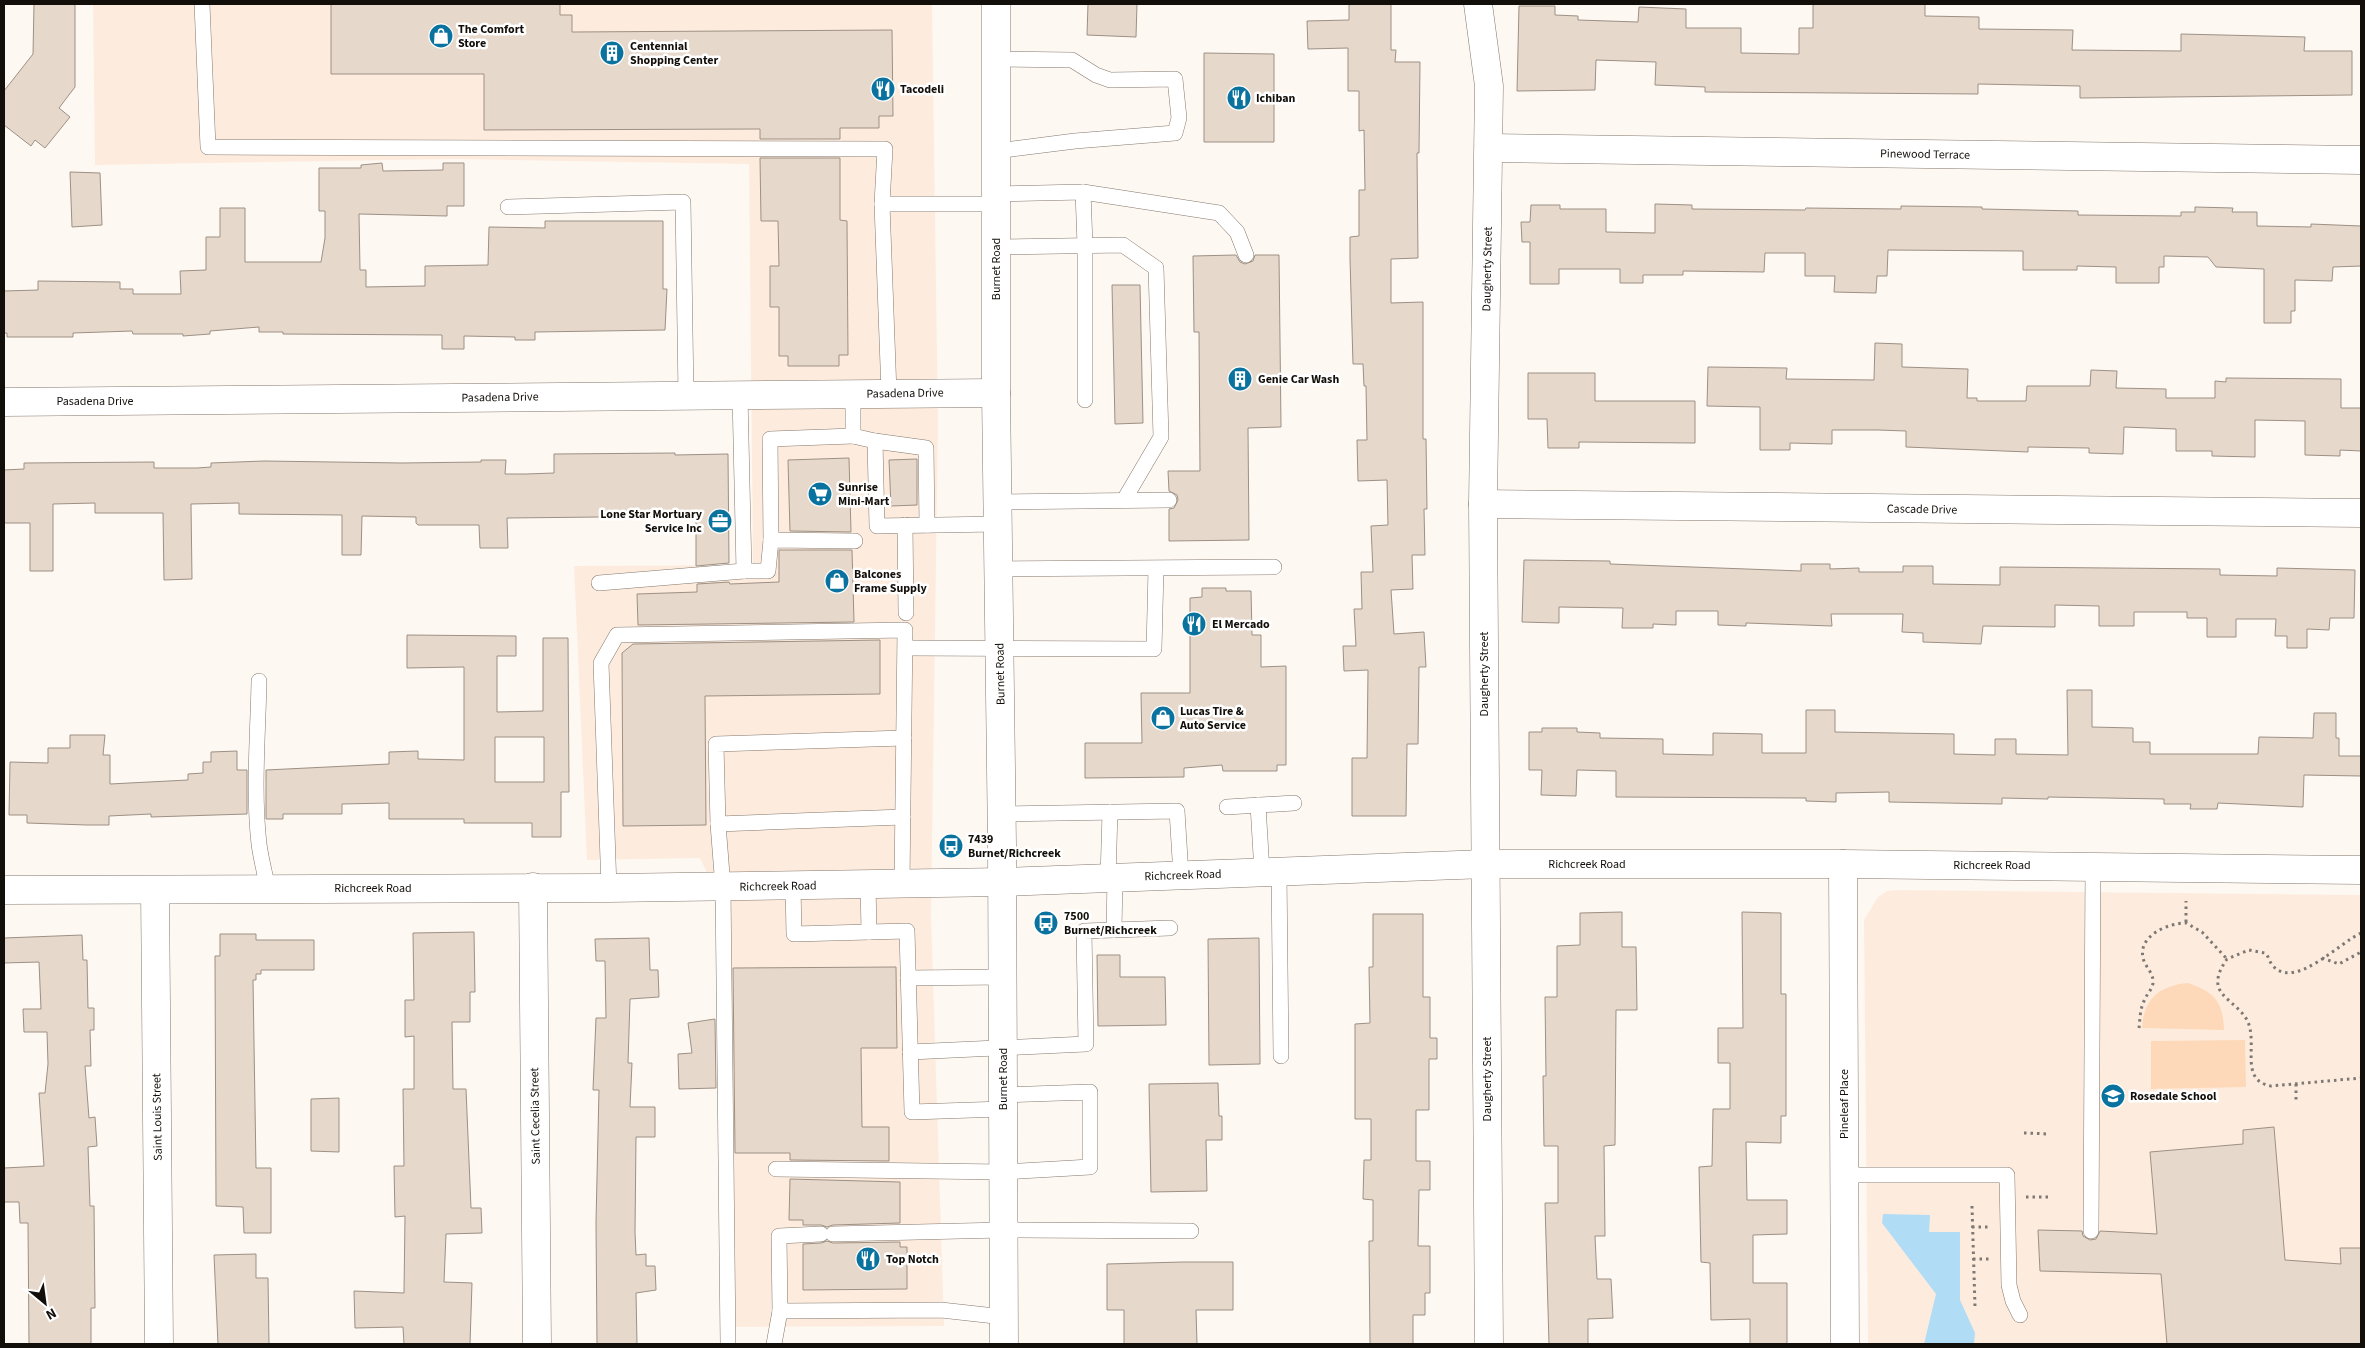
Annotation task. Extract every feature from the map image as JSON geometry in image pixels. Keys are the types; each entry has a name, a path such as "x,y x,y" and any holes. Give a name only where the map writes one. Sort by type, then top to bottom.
{"street":[{"name":"Burnet Road","path":"996,4 996,393 1003,882 1004,1344"},
{"name":"Daugherty Street","path":"1478,4 1488,86 1489,148 1483,504 1489,1344"},
{"name":"Pinewood Terrace","path":"1489,148 2361,160"},
{"name":"Pasadena Drive","path":"4,402 996,393"},
{"name":"Cascade Drive","path":"1483,504 2361,513"},
{"name":"Richcreek Road","path":"4,890 793,886 1003,882 1486,864 1843,864 2361,870"},
{"name":"Pineleaf Place","path":"1843,864 1845,1344"},
{"name":"Saint Cecelia Street","path":"532,887 537,1344"},
{"name":"Saint Louis Street","path":"155,890 159,1344"}],"lane":[{"path":"202,4 208,147 885,149 882,204 890,393"},
{"path":"996,59 1072,60 1096,75 1110,80 1175,79 1179,118 1175,133 1075,141 996,151"},
{"path":"882,204 996,199 1082,192 1219,213 1238,232 1246,255"},
{"path":"1082,192 1085,245 1085,400"},
{"path":"508,207 683,202 686,395"},
{"path":"996,247 1123,245 1156,268 1161,437 1124,500"},
{"path":"853,394 853,436"},
{"path":"740,395 744,571"},
{"path":"599,583 744,571 768,571 771,540 770,439 853,436 926,448 927,525"},
{"path":"875,440 877,526 927,525 998,513 1124,500 1169,500"},
{"path":"905,525 906,613"},
{"path":"771,540 855,541"},
{"path":"998,569 1274,567"},
{"path":"906,648 1154,648 1156,569"},
{"path":"609,888 601,663 617,635 905,630 902,883"},
{"path":"259,681 256,770 257,815 259,845 268,889"},
{"path":"728,1344 724,887 718,824 716,744 904,738"},
{"path":"1227,807 1294,803"},
{"path":"1258,805 1270,872 1281,1056"},
{"path":"1002,814 1177,811 1181,876"},
{"path":"1110,812 1114,930"},
{"path":"718,824 903,817"},
{"path":"2091,1231 2093,866"},
{"path":"868,884 869,932"},
{"path":"776,1169 1003,1172 1090,1167 1090,1092 912,1112 907,931 794,934 793,886"},
{"path":"910,1052 1003,1046 1086,1044 1084,931 1170,928"},
{"path":"908,978 1002,977"},
{"path":"1845,1174 2007,1175 2009,1285 2013,1301 2020,1315"},
{"path":"774,1344 780,1311 779,1236 1003,1230 1192,1231"},
{"path":"780,1311 941,1310 1004,1317"}],"path":[{"path":"2186,901 2186,922"},
{"path":"2139,1028 2141,1009 2153,982 2142,957 2144,947 2150,936 2163,927 2186,922 2202,932 2227,959"},
{"path":"2361,934 2350,939 2305,971 2296,973 2284,972 2273,966 2268,955 2249,950 2227,959 2219,976 2221,994 2246,1020 2251,1034 2252,1069 2256,1080 2261,1084 2271,1086 2361,1078"},
{"path":"2322,958 2339,964 2361,952"},
{"path":"2296,1084 2296,1103"},
{"path":"2024,1133 2049,1134"},
{"path":"2023,1197 2048,1197"},
{"path":"1972,1206 1975,1307"},
{"path":"1972,1228 1996,1227"},
{"path":"1973,1259 1997,1258"}],"shaded area":[{"path":"93,4 932,4 938,424 931,915 944,1326 733,1327 728,918 700,858 587,860 574,566 753,565 749,164 455,159 95,165"},
{"name":"Rosedale School","path":"1887,891 2361,895 2361,1344 1868,1344 1864,920 1878,897"},
{"path":"2188,983 2211,994 2215,999 2222,1012 2224,1030 2142,1028 2146,1009 2155,995 2169,987"},
{"path":"2245,1040 2246,1087 2151,1089 2151,1041"}],"water":[{"path":"1883,1214 1930,1215 1929,1232 1960,1232 1960,1300 1975,1333 1974,1344 1924,1344 1936,1294 1882,1223"}],"building":[{"path":"34,4 75,4 75,87 59,108 70,117 45,148 35,140 31,146 4,125 4,91 33,54"},
{"name":"Centennial Shopping Center","path":"331,4 560,4 560,15 572,15 572,32 892,30 893,116 879,116 879,128 840,128 840,139 760,139 760,129 484,130 484,74 331,74"},
{"path":"1088,4 1137,4 1136,37 1087,35"},
{"path":"1349,4 1391,4 1391,50 1396,50 1395,62 1420,62 1419,153 1417,153 1418,258 1391,259 1391,303 1423,302 1423,439 1426,439 1427,509 1424,509 1425,555 1412,555 1413,589 1391,590 1394,634 1424,632 1426,667 1419,667 1418,744 1407,744 1406,816 1352,816 1352,758 1367,758 1368,670 1344,671 1343,646 1356,646 1354,609 1362,609 1361,572 1373,572 1371,526 1388,525 1387,480 1358,481 1357,440 1367,440 1366,386 1364,386 1363,364 1353,364 1350,259 1350,237 1359,236 1359,190 1365,190 1364,130 1359,131 1359,91 1348,91 1348,48 1308,49 1307,21 1349,20"},
{"path":"1813,4 1925,4 1925,16 1979,17 1979,29 2073,30 2072,50 2181,51 2181,34 2305,37 2304,51 2352,51 2352,95 2080,98 2080,86 1978,84 1978,94 1705,92 1705,87 1655,85 1656,62 1596,60 1595,90 1517,91 1519,6 1555,6 1555,15 1578,16 1578,20 1638,22 1639,7 1686,9 1686,28 1741,28 1741,53 1799,54 1799,28 1813,28"},
{"name":"Ichiban","path":"1204,53 1274,54 1274,142 1204,142"},
{"path":"760,158 840,158 840,220 847,221 848,355 839,355 839,366 788,366 788,356 779,356 779,307 770,307 770,266 779,266 778,221 761,221"},
{"path":"382,163 383,171 443,170 443,163 464,163 464,206 447,206 447,216 359,214 360,270 366,270 366,287 425,286 425,266 488,265 489,227 545,228 545,221 663,221 663,289 667,289 665,330 535,332 535,340 515,340 515,337 464,336 464,349 442,349 442,335 283,334 283,332 259,332 259,327 210,331 210,334 183,336 183,334 133,334 132,331 73,333 73,337 7,337 7,333 4,333 4,291 38,290 38,281 120,282 120,289 133,289 133,294 181,294 180,271 206,270 206,237 220,237 220,208 245,208 245,262 321,262 325,238 325,211 319,211 319,168 361,168 361,165"},
{"path":"70,172 100,173 102,225 72,227"},
{"path":"1655,204 1692,205 1692,209 1805,210 1806,208 1901,209 1901,206 1982,207 1982,209 2078,211 2078,215 2181,216 2181,212 2195,212 2195,207 2233,208 2232,212 2257,212 2257,226 2311,227 2311,224 2361,226 2361,266 2333,267 2332,281 2295,280 2295,311 2291,311 2291,323 2264,323 2264,269 2216,267 2208,257 2164,256 2164,267 2159,267 2159,283 2116,283 2116,267 2077,266 2077,270 2023,270 2023,251 1888,250 1887,276 1877,276 1876,293 1834,292 1835,276 1805,276 1805,253 1765,253 1764,272 1683,271 1683,275 1643,275 1643,283 1620,283 1620,269 1559,269 1559,284 1530,284 1530,242 1522,242 1521,222 1530,222 1531,205 1560,205 1560,209 1606,209 1606,232 1655,233"},
{"name":"Genie Car Wash","path":"1236,255 1240,262 1245,264 1253,261 1255,255 1279,255 1281,427 1248,428 1249,540 1169,541 1169,509 1174,508 1178,500 1177,495 1169,491 1168,471 1200,471 1199,332 1194,332 1193,256"},
{"path":"1112,285 1140,285 1143,423 1115,424"},
{"path":"1875,343 1902,344 1902,367 1968,369 1967,398 1977,398 1977,401 2026,401 2027,386 2090,386 2091,370 2117,371 2116,388 2166,389 2166,398 2215,398 2215,381 2226,382 2226,378 2341,379 2341,408 2361,408 2361,451 2340,450 2340,456 2305,455 2305,421 2255,420 2255,457 2212,456 2212,451 2176,451 2176,429 2124,427 2123,454 2089,453 2089,448 2028,447 2028,452 1906,447 1906,431 1878,430 1832,430 1832,444 1790,443 1790,450 1760,450 1760,407 1707,406 1708,367 1787,368 1786,379 1874,380"},
{"path":"1528,373 1595,373 1595,401 1695,401 1695,443 1579,442 1579,448 1548,448 1547,419 1528,419"},
{"path":"675,453 675,455 728,454 729,563 696,566 696,516 507,518 508,548 480,548 479,525 418,525 416,517 362,516 361,555 342,555 342,515 239,514 239,503 191,504 192,579 164,580 163,513 95,513 95,503 53,504 53,571 30,571 30,523 4,523 4,470 24,469 24,463 154,462 154,468 197,468 211,467 211,463 264,461 402,463 506,460 505,474 526,474 554,473 554,454"},
{"name":"Sunrise Mini-Mart","path":"849,458 851,532 790,531 788,460"},
{"path":"917,459 917,505 891,506 889,460"},
{"path":"779,550 852,550 854,622 638,625 637,594 697,592 697,584 779,582"},
{"path":"1524,560 1610,561 1610,564 1801,571 1801,564 1830,564 1830,569 1859,568 1859,572 1903,572 1903,566 1933,566 1933,584 2000,585 2000,567 2220,569 2220,575 2277,576 2277,568 2355,570 2354,618 2330,618 2329,630 2307,629 2307,648 2287,648 2287,636 2275,636 2276,619 2236,619 2236,637 2207,637 2207,618 2187,618 2187,612 2134,612 2134,626 2099,626 2099,606 2055,605 2055,627 1983,626 1981,644 1923,642 1923,633 1902,632 1903,614 1831,614 1832,626 1746,623 1746,626 1718,625 1718,611 1676,611 1676,625 1653,624 1653,628 1622,628 1623,608 1559,607 1559,623 1522,622"},
{"path":"1202,588 1226,588 1226,591 1251,591 1252,635 1261,635 1261,667 1286,666 1286,765 1277,765 1277,771 1223,771 1222,765 1184,768 1184,777 1085,778 1085,743 1142,743 1141,693 1190,693 1190,598 1202,597"},
{"path":"407,635 516,636 516,656 497,656 497,712 543,711 543,638 568,638 569,792 561,792 561,837 532,837 532,823 464,823 464,819 389,819 389,803 342,804 342,814 283,814 283,819 266,819 266,770 389,764 389,752 418,751 418,759 464,760 464,667 407,668","holes":["495,737 544,737 544,782 495,782"]},
{"path":"880,640 880,694 705,696 706,825 623,826 622,653 633,644"},
{"path":"2067,690 2092,690 2092,727 2133,728 2133,742 2150,742 2150,754 2258,754 2259,737 2313,738 2314,713 2336,713 2336,738 2339,738 2339,756 2361,756 2361,776 2304,775 2303,807 2218,803 2217,809 2190,809 2191,804 2164,804 2164,799 2048,797 2048,799 2002,798 2002,804 1889,802 1889,792 1836,793 1836,802 1806,801 1806,798 1616,797 1616,771 1577,770 1576,796 1541,795 1542,770 1529,770 1529,732 1542,732 1542,728 1577,728 1577,732 1600,733 1600,738 1663,739 1663,754 1713,755 1713,733 1762,734 1762,753 1806,753 1806,710 1835,710 1835,732 1954,734 1954,754 1995,755 1995,739 2016,739 2016,754 2068,755"},
{"path":"70,735 105,735 103,755 110,755 110,784 188,780 188,774 203,773 203,762 211,762 211,752 237,751 237,770 247,770 247,814 151,817 151,814 109,816 109,825 27,823 27,815 9,815 10,762 48,763 48,748 70,748"},
{"path":"1622,912 1622,947 1636,947 1637,1010 1616,1010 1615,1145 1604,1146 1605,1236 1595,1236 1597,1279 1611,1279 1613,1318 1588,1319 1588,1344 1549,1344 1545,1203 1558,1203 1558,1146 1544,1146 1543,1076 1546,1076 1545,997 1557,997 1557,946 1580,945 1580,913"},
{"path":"1742,912 1781,913 1781,994 1786,994 1786,1116 1781,1116 1781,1143 1746,1142 1747,1200 1787,1200 1787,1234 1753,1235 1753,1283 1787,1283 1787,1344 1750,1344 1750,1319 1711,1320 1710,1263 1701,1262 1699,1167 1712,1166 1713,1109 1730,1109 1730,1063 1718,1063 1718,1028 1743,1028"},
{"path":"1373,914 1423,914 1423,997 1430,997 1430,1038 1437,1038 1437,1059 1429,1059 1429,1110 1416,1110 1416,1161 1430,1161 1430,1190 1419,1190 1418,1246 1430,1246 1430,1293 1425,1293 1425,1315 1413,1315 1413,1344 1370,1344 1369,1241 1373,1241 1373,1200 1363,1199 1364,1160 1371,1160 1371,1119 1355,1119 1355,1024 1370,1023 1369,967 1373,967"},
{"path":"474,932 475,992 470,992 470,1022 452,1022 453,1089 466,1089 471,1208 481,1208 482,1233 446,1234 444,1282 472,1283 470,1344 404,1344 403,1327 355,1328 354,1291 404,1293 405,1216 395,1217 394,1166 404,1166 403,1089 414,1089 414,1036 405,1037 405,1000 414,1000 413,933"},
{"path":"220,934 256,934 256,940 314,940 314,970 261,970 261,974 256,974 256,980 253,980 256,1168 271,1168 271,1233 244,1233 243,1207 216,1206 215,956 220,956"},
{"path":"82,935 83,960 87,960 88,1008 94,1008 94,1030 90,1030 91,1066 85,1066 89,1118 95,1117 97,1146 88,1147 90,1206 94,1206 95,1308 91,1308 91,1344 29,1344 28,1223 20,1223 19,1202 4,1202 4,1168 44,1166 39,1093 45,1093 48,1064 47,1032 24,1032 23,1009 41,1009 39,962 4,963 4,938"},
{"path":"649,938 650,970 658,970 659,997 630,999 628,1063 632,1063 630,1107 655,1107 655,1137 636,1137 635,1232 636,1255 646,1254 646,1266 655,1266 656,1290 636,1293 637,1344 597,1344 596,1222 599,1090 593,1090 596,1018 606,1018 605,961 596,961 595,939"},
{"path":"1259,938 1260,1064 1209,1065 1208,939"},
{"path":"1097,955 1120,955 1120,977 1165,977 1166,1025 1098,1026"},
{"path":"896,967 897,1048 861,1048 862,1127 889,1127 889,1161 790,1160 790,1153 735,1153 733,968"},
{"path":"715,1019 716,1088 679,1089 678,1054 692,1053 688,1023"},
{"path":"1218,1083 1219,1116 1222,1116 1222,1140 1206,1140 1207,1191 1151,1192 1149,1084"},
{"path":"339,1098 339,1152 311,1151 311,1099"},
{"path":"2274,1127 2285,1260 2341,1264 2340,1248 2361,1248 2361,1344 2167,1344 2161,1274 2040,1271 2038,1230 2082,1231 2083,1236 2090,1240 2096,1239 2100,1231 2157,1234 2150,1152 2243,1144 2243,1130"},
{"path":"790,1179 900,1182 900,1223 833,1225 827,1227 803,1225 803,1220 789,1220"},
{"path":"827,1241 833,1243 900,1242 900,1247 907,1247 907,1289 803,1290 803,1244"},
{"path":"256,1254 256,1278 268,1278 269,1344 218,1344 214,1255"},
{"path":"1233,1262 1233,1310 1196,1310 1197,1344 1124,1344 1124,1310 1107,1310 1107,1264"}],"place":[{"name":"The Comfort Store","path":"441,36"},
{"name":"Centennial Shopping Center","path":"612,53"},
{"name":"Tacodeli","path":"883,89"},
{"name":"Ichiban","path":"1239,98"},
{"name":"Genie Car Wash","path":"1240,379"},
{"name":"Sunrise Mini-Mart","path":"820,494"},
{"name":"Lone Star Mortuary Service Inc","path":"720,521"},
{"name":"Balcones Frame Supply","path":"837,581"},
{"name":"El Mercado","path":"1194,624"},
{"name":"Lucas Tire & Auto Service","path":"1163,718"},
{"name":"7439 Burnet/Richcreek","path":"951,846"},
{"name":"7500 Burnet/Richcreek","path":"1046,923"},
{"name":"Rosedale School","path":"2113,1096"},
{"name":"Top Notch","path":"868,1259"}]}
